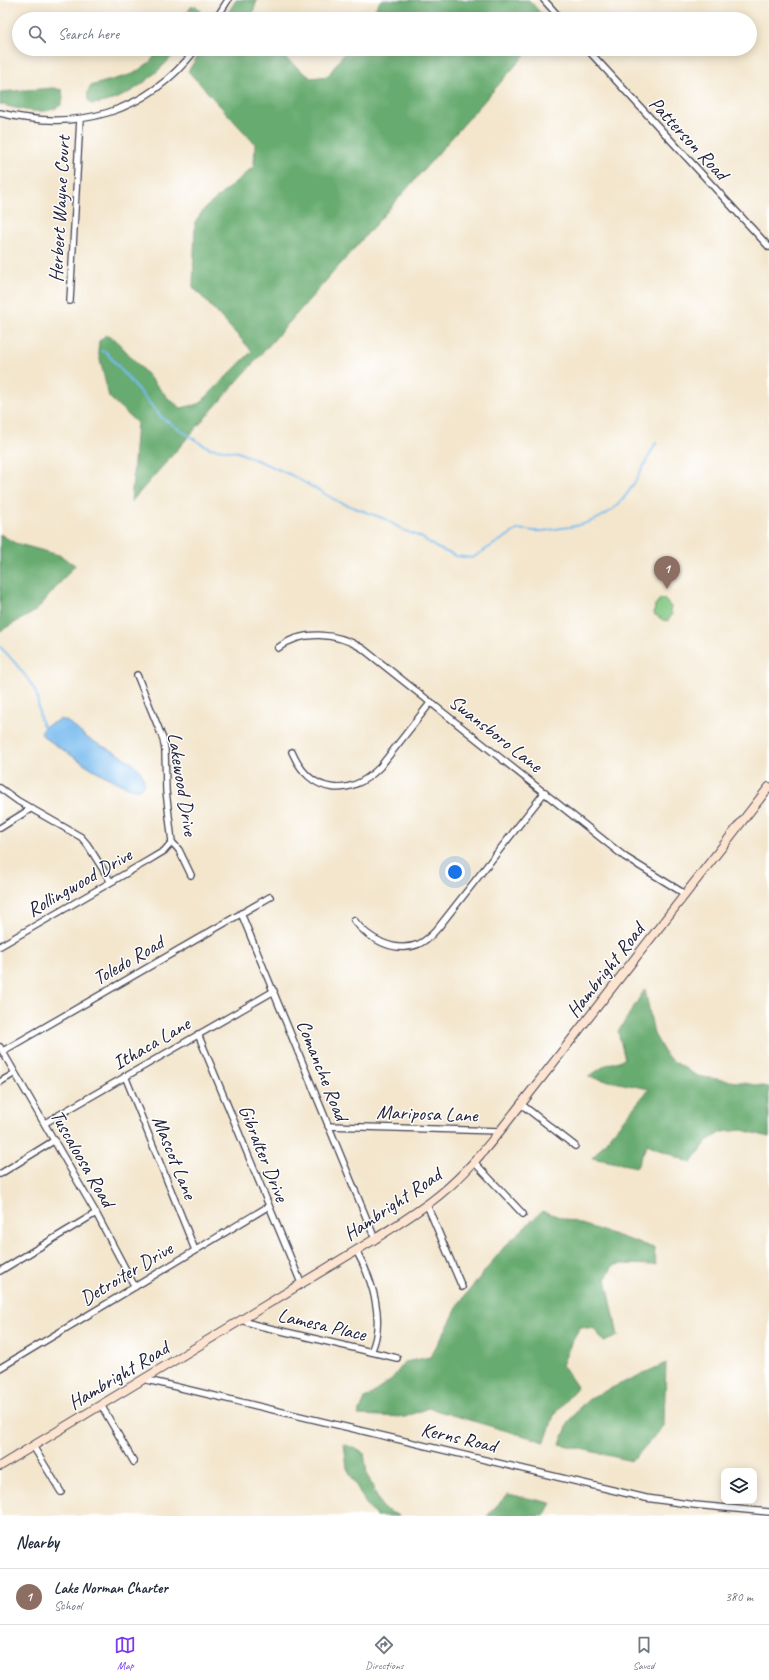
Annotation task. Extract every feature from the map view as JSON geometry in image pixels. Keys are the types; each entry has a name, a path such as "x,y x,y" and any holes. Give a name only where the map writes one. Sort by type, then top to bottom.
{"main road":[{"name":"Hambright Road","path":"0,1466 375,1239 427,1205 454,1182 474,1162 522,1104 769,787"}],"street":[{"path":"220,12 228,0"},
{"path":"544,0 555,12"},
{"path":"0,113 45,121 80,119 111,112 137,101 170,78 190,56"},
{"name":"Patterson Road","path":"593,56 769,247"},
{"name":"Herbert Wayne Court","path":"70,302 80,119"},
{"name":"Swansboro Lane","path":"278,648 290,640 306,636 326,635 345,639 362,648 546,792 626,857 685,894"},
{"name":"Lakewood Drive","path":"138,675 166,750 166,791 172,842 180,850 191,875"},
{"path":"292,752 304,773 314,781 342,788 357,785 371,777 380,768 431,702"},
{"path":"0,788 81,837 88,844 111,882"},
{"path":"354,920 367,933 386,944 396,946 413,946 426,940 438,928 546,792"},
{"path":"0,828 32,808"},
{"name":"Rollingwood Drive","path":"0,946 164,851 172,842"},
{"name":"Toledo Road","path":"1,1049 270,897"},
{"name":"Comanche Road","path":"242,913 375,1239"},
{"name":"Ithaca Lane","path":"45,1123 274,991"},
{"name":"Gibralter Drive","path":"198,1034 301,1283"},
{"name":"Tuscaloosa Road","path":"1,1049 55,1140 135,1287"},
{"path":"0,1082 15,1073"},
{"name":"Mascot Lane","path":"125,1076 196,1250"},
{"path":"522,1104 575,1146"},
{"name":"Mariposa Lane","path":"328,1126 500,1131"},
{"path":"0,1174 55,1140"},
{"path":"474,1162 523,1214"},
{"path":"427,1205 462,1288"},
{"name":"Detroiter Drive","path":"0,1368 269,1206"},
{"path":"0,1271 96,1213"},
{"path":"356,1250 368,1275 376,1304 377,1327 371,1352"},
{"name":"Lamesa Place","path":"241,1320 256,1325 397,1358"},
{"name":"Kerns Road","path":"143,1379 646,1498 695,1505 769,1512"},
{"path":"101,1405 134,1462"},
{"path":"34,1446 61,1492"}],"green space":[{"path":"236,0 257,0 253,12 228,12"},
{"path":"381,0 529,0 540,12 373,12"},
{"path":"196,6 201,12 188,12 191,7"},
{"path":"155,56 173,56 151,77 129,92 105,102 91,104 88,100 88,91 90,86 133,74 150,62"},
{"path":"198,56 282,56 311,78 328,76 342,56 524,56 131,502 137,423 109,397 98,351 99,341 106,335 115,339 169,399 181,408 199,404 252,351 193,287 195,222 204,209 254,166 255,144 188,71"},
{"path":"53,88 62,90 63,98 61,105 55,109 48,111 32,111 0,104 0,92"},
{"path":"0,534 15,543 59,555 75,565 36,611 0,631"},
{"path":"660,599 664,599 671,607 670,610 672,614 668,621 663,620 654,614 655,605"},
{"path":"645,989 654,1034 667,1057 697,1076 769,1087 769,1137 742,1130 723,1132 708,1140 691,1163 647,1144 637,1167 592,1158 649,1089 588,1077 606,1065 625,1059 618,1032"},
{"path":"542,1211 654,1248 656,1265 620,1264 613,1266 606,1278 618,1336 604,1342 595,1329 580,1327 572,1341 562,1365 577,1387 554,1415 545,1442 428,1408 405,1417 358,1415 365,1399 391,1380 405,1362 430,1357 460,1302 504,1247"},
{"path":"666,1363 664,1426 632,1461 560,1444 569,1422 580,1407 592,1397"},
{"path":"344,1444 364,1453 367,1474 382,1508 399,1516 376,1516 367,1506 347,1468"},
{"path":"508,1494 551,1503 544,1516 487,1516"}],"water":[{"path":"61,719 71,724 86,737 131,762 143,776 144,785 139,789 121,784 92,768 44,737 41,733 44,727"}],"waterway":[{"path":"101,351 106,352 162,418 200,443 210,448 238,452 291,475 339,502 385,519 403,530 421,537 437,548 456,556 472,558 517,530 545,531 582,524 598,518 611,510 631,489 656,443"},
{"path":"0,647 21,670 35,691 41,722 45,728"}],"place":[{"name":"Lake Norman Charter","path":"667,589"}]}
